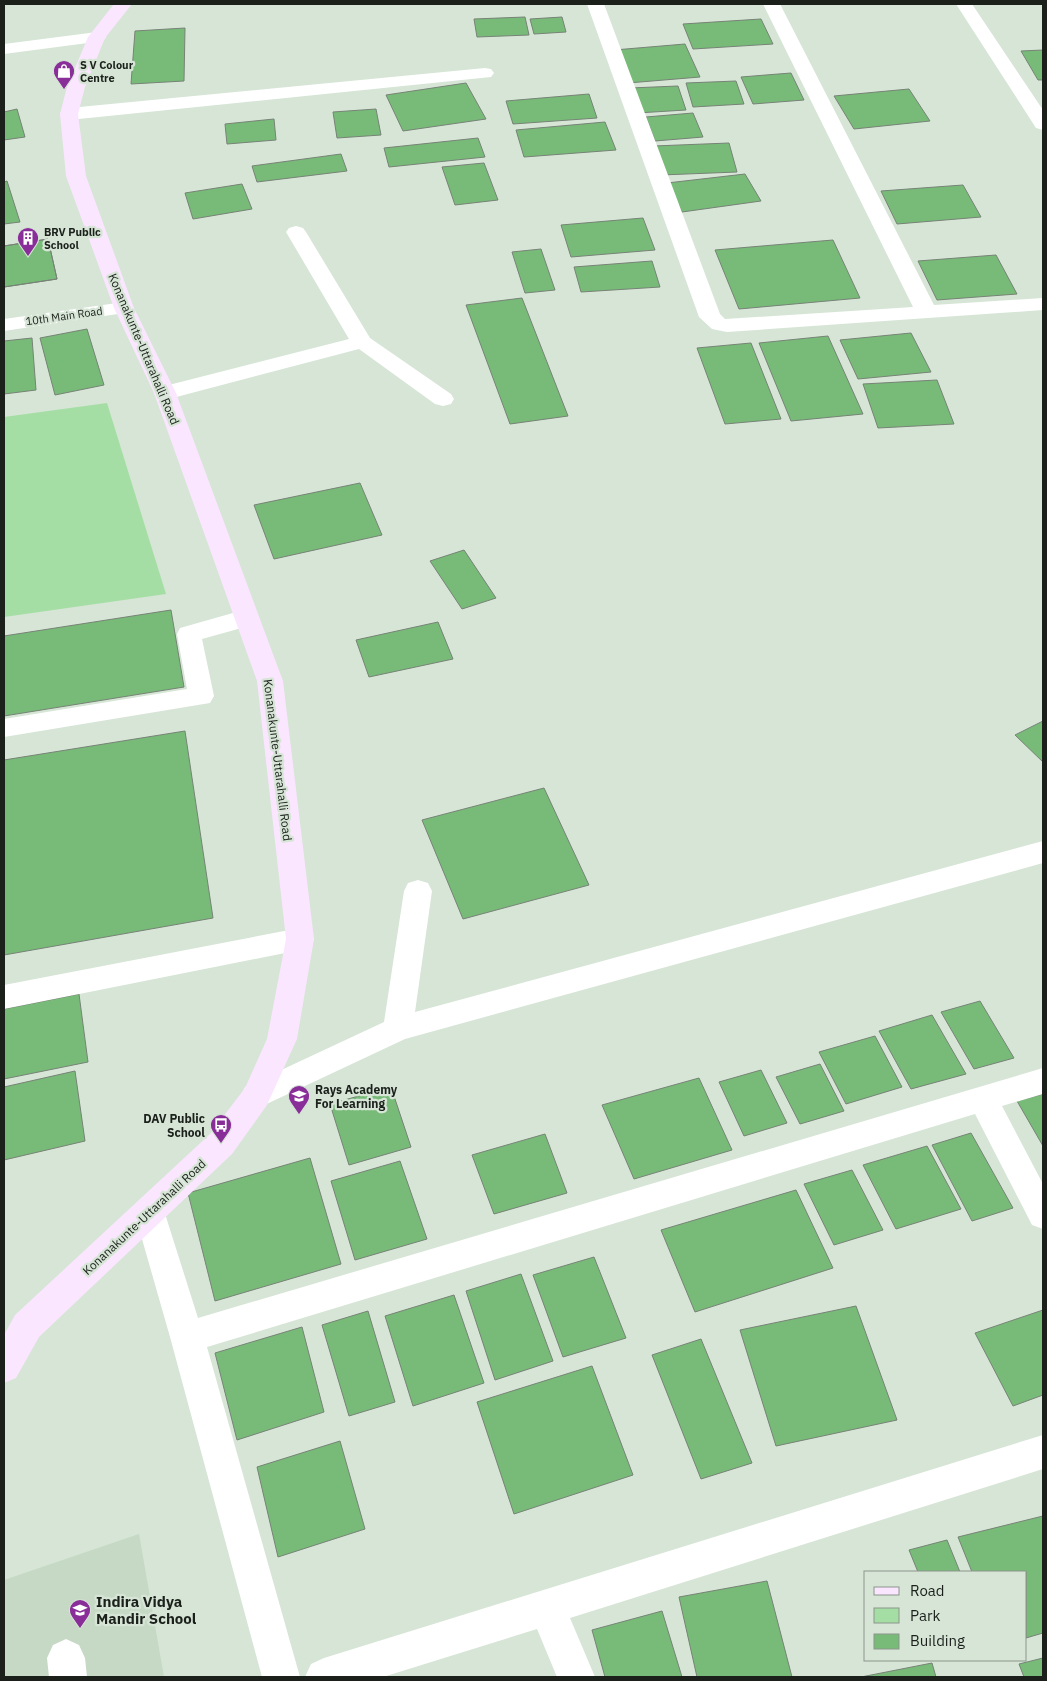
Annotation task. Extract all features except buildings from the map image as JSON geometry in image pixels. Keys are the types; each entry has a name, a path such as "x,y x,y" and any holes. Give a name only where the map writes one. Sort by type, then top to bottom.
{"main road":[{"name":"Konanakunte-Uttarahalli Road","path":"4,1368 27,1326 222,1144 256,1096 282,1039 300,940 270,682 165,393 124,308 76,176 69,114 76,87 97,37 123,4"}],"street":[{"path":"595,4 644,141 713,321 728,326 1043,304"},
{"path":"771,4 928,313"},
{"path":"964,4 1043,124"},
{"path":"4,50 97,37"},
{"path":"69,114 485,73"},
{"path":"296,232 362,342 443,399"},
{"name":"10th Main Road","path":"4,324 124,308"},
{"path":"165,393 362,342"},
{"path":"4,728 201,696 188,634 247,618"},
{"path":"256,1096 398,1029 1043,852"},
{"path":"398,1029 418,891"},
{"path":"4,996 300,940"},
{"path":"187,1337 1043,1081"},
{"path":"983,1099 1043,1215"},
{"path":"150,1211 187,1337 281,1677"},
{"path":"324,1677 1043,1452"},
{"path":"547,1608 576,1677"}],"shaded area":[{"name":"Indira Vidya Mandir School","path":"139,1534 164,1677 4,1677 4,1580"}],"green space":[{"path":"107,403 166,594 4,617 4,417"}],"place":[{"name":"S V Colour Centre","path":"64,90"},
{"name":"BRV Public School","path":"28,257"},
{"name":"Rays Academy For Learning","path":"299,1115"},
{"name":"DAV Public School","path":"221,1144"},
{"name":"Indira Vidya Mandir School","path":"80,1629"}]}
